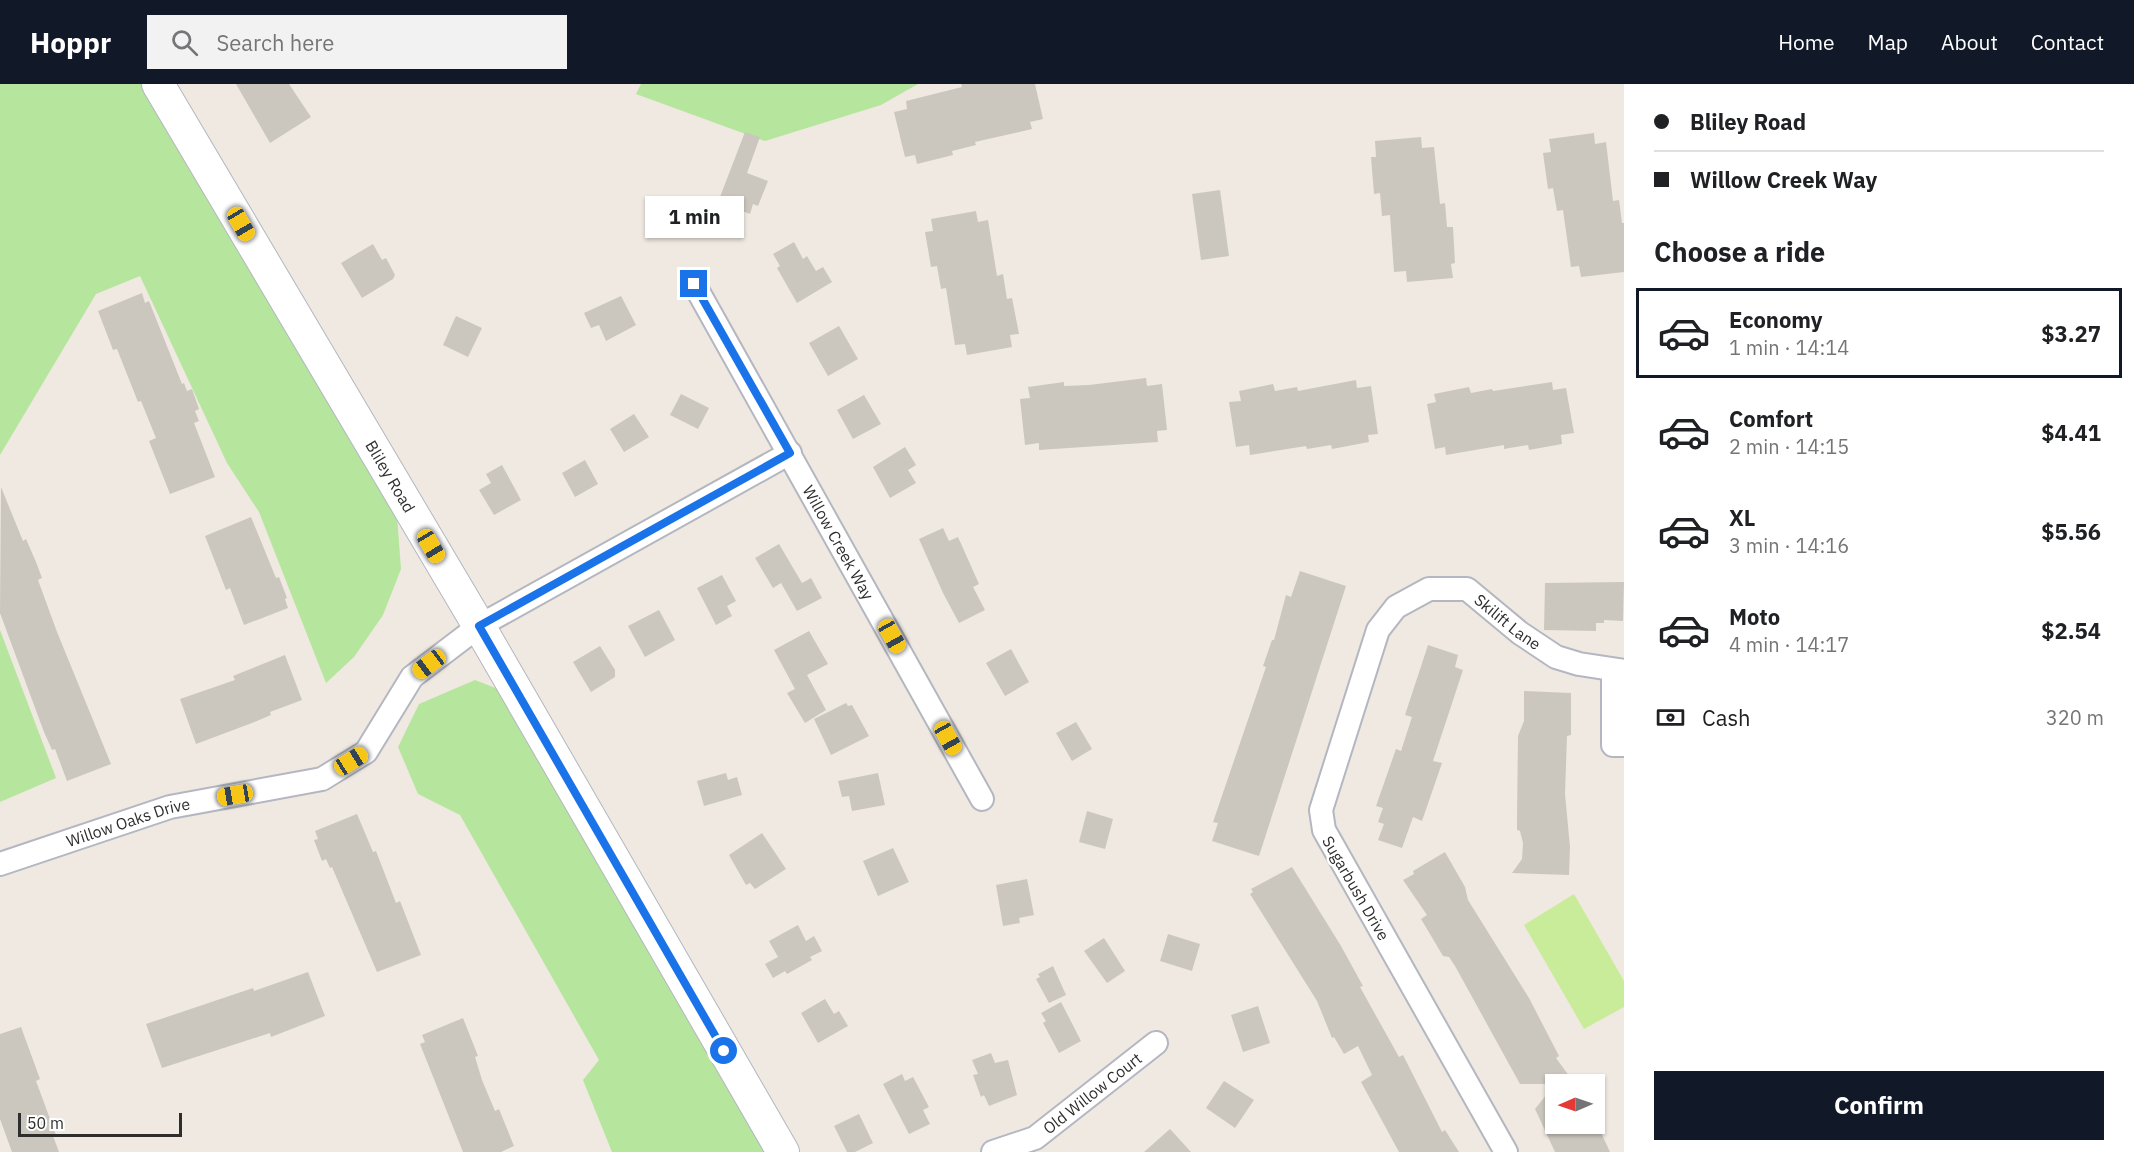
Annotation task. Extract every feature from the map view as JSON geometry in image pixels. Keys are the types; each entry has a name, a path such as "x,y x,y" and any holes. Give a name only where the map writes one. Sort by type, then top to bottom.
{"street":[{"name":"Bliley Road","path":"158,84 479,626 783,1152"},
{"name":"Willow Creek Way","path":"694,284 982,799"},
{"name":"Willow Oaks Drive","path":"0,864 170,807 322,779 366,752 412,677 479,626 790,453"},
{"name":"Skilift Lane","path":"1396,607 1429,589 1467,589 1520,633 1556,657 1618,671"},
{"name":"Sugarbush Drive","path":"1396,607 1378,630 1321,810 1324,830 1506,1152"},
{"path":"1618,671 1612,745 1624,745"},
{"name":"Old Willow Court","path":"993,1152 1035,1138 1156,1043"}],"green space":[{"path":"0,84 145,84 397,516 401,569 383,615 354,657 326,683 259,512 227,463 140,276 96,294 0,455"},
{"path":"641,84 918,84 881,105 765,141 636,94"},
{"path":"0,630 56,778 0,802"},
{"path":"475,680 503,691 768,1152 612,1152 583,1080 599,1060 460,815 418,794 398,747 419,704"},
{"path":"1574,894 1624,981 1624,1007 1584,1029 1524,925"}],"building":[{"path":"236,84 289,84 311,117 270,143"},
{"path":"961,84 1035,84 1043,119 1030,122 1032,129 975,142 976,145 952,151 953,155 917,164 915,155 905,157 894,112 907,109 906,101 962,87"},
{"path":"745,132 760,137 747,173 768,181 758,206 753,204 750,214 718,202"},
{"path":"1594,133 1595,144 1606,142 1613,201 1619,200 1622,223 1624,223 1624,272 1581,277 1579,266 1571,267 1563,210 1557,211 1553,188 1548,189 1543,153 1551,152 1549,139"},
{"path":"1421,137 1422,148 1434,147 1440,204 1445,203 1447,227 1453,227 1455,263 1451,264 1453,278 1407,282 1406,271 1394,272 1390,215 1382,216 1380,193 1374,194 1371,157 1376,157 1375,141"},
{"path":"1220,190 1229,256 1201,260 1192,194"},
{"path":"976,211 978,222 988,220 997,276 1003,274 1007,299 1012,298 1019,334 1010,335 1012,347 967,355 965,344 955,345 946,288 941,289 937,266 931,267 925,232 933,231 931,219"},
{"path":"794,242 803,259 807,256 816,271 823,267 832,282 797,303 777,268 780,266 773,254"},
{"path":"373,244 382,260 386,258 395,275 393,279 362,298 341,263"},
{"path":"142,293 145,303 149,301 182,384 184,383 187,391 192,389 199,409 195,411 199,421 194,423 215,477 170,494 149,441 156,438 141,401 138,402 117,349 113,350 98,311"},
{"path":"621,296 636,325 606,341 599,325 591,328 584,313"},
{"path":"456,316 482,328 468,357 443,345"},
{"path":"839,326 858,359 828,376 809,343"},
{"path":"1146,378 1147,386 1162,384 1167,430 1157,431 1158,442 1039,450 1039,443 1025,445 1020,399 1030,398 1028,387 1064,382 1064,386 1089,385"},
{"path":"1356,380 1357,388 1371,386 1378,434 1368,435 1369,442 1332,449 1331,445 1307,449 1306,446 1250,455 1249,445 1236,447 1229,402 1241,401 1239,391 1273,384 1275,391 1297,387 1298,391"},
{"path":"1552,382 1553,390 1566,388 1574,433 1561,435 1562,444 1529,450 1528,445 1504,449 1504,445 1446,455 1445,447 1435,449 1427,404 1436,402 1434,394 1469,387 1471,393"},
{"path":"681,394 709,408 698,429 670,415"},
{"path":"864,395 881,424 853,439 837,410"},
{"path":"634,414 649,437 624,452 610,429"},
{"path":"905,447 916,465 908,470 916,483 890,498 873,467"},
{"path":"585,460 598,484 575,497 562,473"},
{"path":"502,465 521,500 494,515 479,490 491,483 486,474"},
{"path":"1,487 23,541 26,539 36,562 42,578 38,580 57,632 111,764 67,781 55,749 52,750 44,732 0,613"},
{"path":"251,517 276,578 279,577 287,598 285,599 288,608 244,625 230,588 226,590 205,536"},
{"path":"943,528 949,541 958,537 979,584 973,587 985,610 959,623 919,539"},
{"path":"779,544 802,583 811,578 822,598 797,611 781,583 773,588 755,558"},
{"path":"1300,571 1346,586 1259,856 1212,841 1218,823 1213,822 1266,667 1263,666 1272,640 1274,640 1286,595 1291,597"},
{"path":"722,575 736,601 727,606 732,616 716,625 697,588"},
{"path":"1624,582 1623,621 1604,620 1604,623 1596,623 1596,631 1544,630 1545,583"},
{"path":"659,610 675,640 645,657 628,626"},
{"path":"809,631 828,664 807,675 826,710 805,723 787,693 795,689 774,650"},
{"path":"1428,645 1458,655 1455,667 1463,670 1433,761 1442,763 1422,821 1413,817 1402,848 1378,840 1384,824 1378,822 1383,808 1376,806 1396,749 1401,751 1412,717 1405,715"},
{"path":"600,646 615,670 615,677 591,692 573,662"},
{"path":"1011,649 1029,682 1005,696 986,663"},
{"path":"285,655 302,700 270,712 271,715 252,723 196,744 180,699 235,680 233,676"},
{"path":"1524,691 1571,693 1571,735 1567,736 1565,794 1570,847 1569,875 1512,873 1522,859 1523,843 1520,831 1517,830 1518,736 1524,721"},
{"path":"846,703 848,706 852,705 869,736 831,755 814,719"},
{"path":"1076,722 1092,749 1072,761 1056,733"},
{"path":"726,773 728,780 737,777 742,795 704,806 697,781"},
{"path":"878,773 885,805 852,811 849,796 842,797 838,781"},
{"path":"1087,811 1113,819 1105,849 1079,842"},
{"path":"357,814 373,852 376,851 396,903 400,901 421,955 377,972 332,867 330,868 326,859 322,861 314,840 318,839 315,831"},
{"path":"762,833 786,869 755,889 750,883 746,885 729,855"},
{"path":"893,848 909,882 878,896 863,861"},
{"path":"1445,852 1465,887 1468,900 1529,998 1559,1056 1556,1058 1568,1074 1545,1074 1545,1084 1520,1084 1455,966 1449,957 1443,956 1421,919 1427,915 1403,880 1414,874 1413,871"},
{"path":"1292,867 1341,946 1363,986 1360,987 1399,1057 1403,1055 1442,1132 1445,1130 1459,1152 1399,1152 1361,1082 1372,1075 1358,1046 1344,1054 1334,1037 1332,1038 1317,1001 1250,894 1253,892 1251,889"},
{"path":"1027,879 1034,915 1019,918 1020,923 1003,926 996,885"},
{"path":"798,925 806,941 814,936 822,951 810,957 812,960 787,974 785,971 773,978 765,964 778,957 769,941"},
{"path":"1168,934 1200,944 1192,971 1160,961"},
{"path":"1104,938 1125,971 1107,983 1084,951"},
{"path":"1053,966 1066,995 1049,1003 1036,979 1040,977 1038,974"},
{"path":"308,972 325,1016 271,1037 270,1033 162,1068 146,1024"},
{"path":"825,999 834,1014 839,1011 848,1026 818,1043 801,1013"},
{"path":"1061,1002 1081,1041 1059,1053 1043,1023 1046,1021 1041,1013"},
{"path":"1258,1006 1270,1043 1243,1052 1231,1015"},
{"path":"463,1018 478,1056 475,1057 482,1080 495,1111 499,1109 514,1146 501,1152 463,1152 420,1044 425,1042 422,1035"},
{"path":"21,1027 40,1079 36,1081 56,1135 53,1136 59,1152 12,1152 0,1119 0,1034"},
{"path":"991,1053 995,1063 1008,1060 1017,1095 989,1106 984,1095 981,1097 973,1075 978,1074 972,1060"},
{"path":"902,1074 905,1081 913,1077 929,1107 923,1110 930,1124 909,1134 883,1084"},
{"path":"1224,1081 1254,1100 1235,1128 1206,1108"},
{"path":"1545,1096 1545,1130 1535,1109"},
{"path":"859,1114 873,1143 855,1152 847,1152 834,1126"},
{"path":"1170,1129 1191,1152 1144,1152"},
{"path":"1547,1134 1602,1134 1610,1152 1555,1152"}],"route":[{"path":"694,284 790,453 479,626 724,1051"}]}
